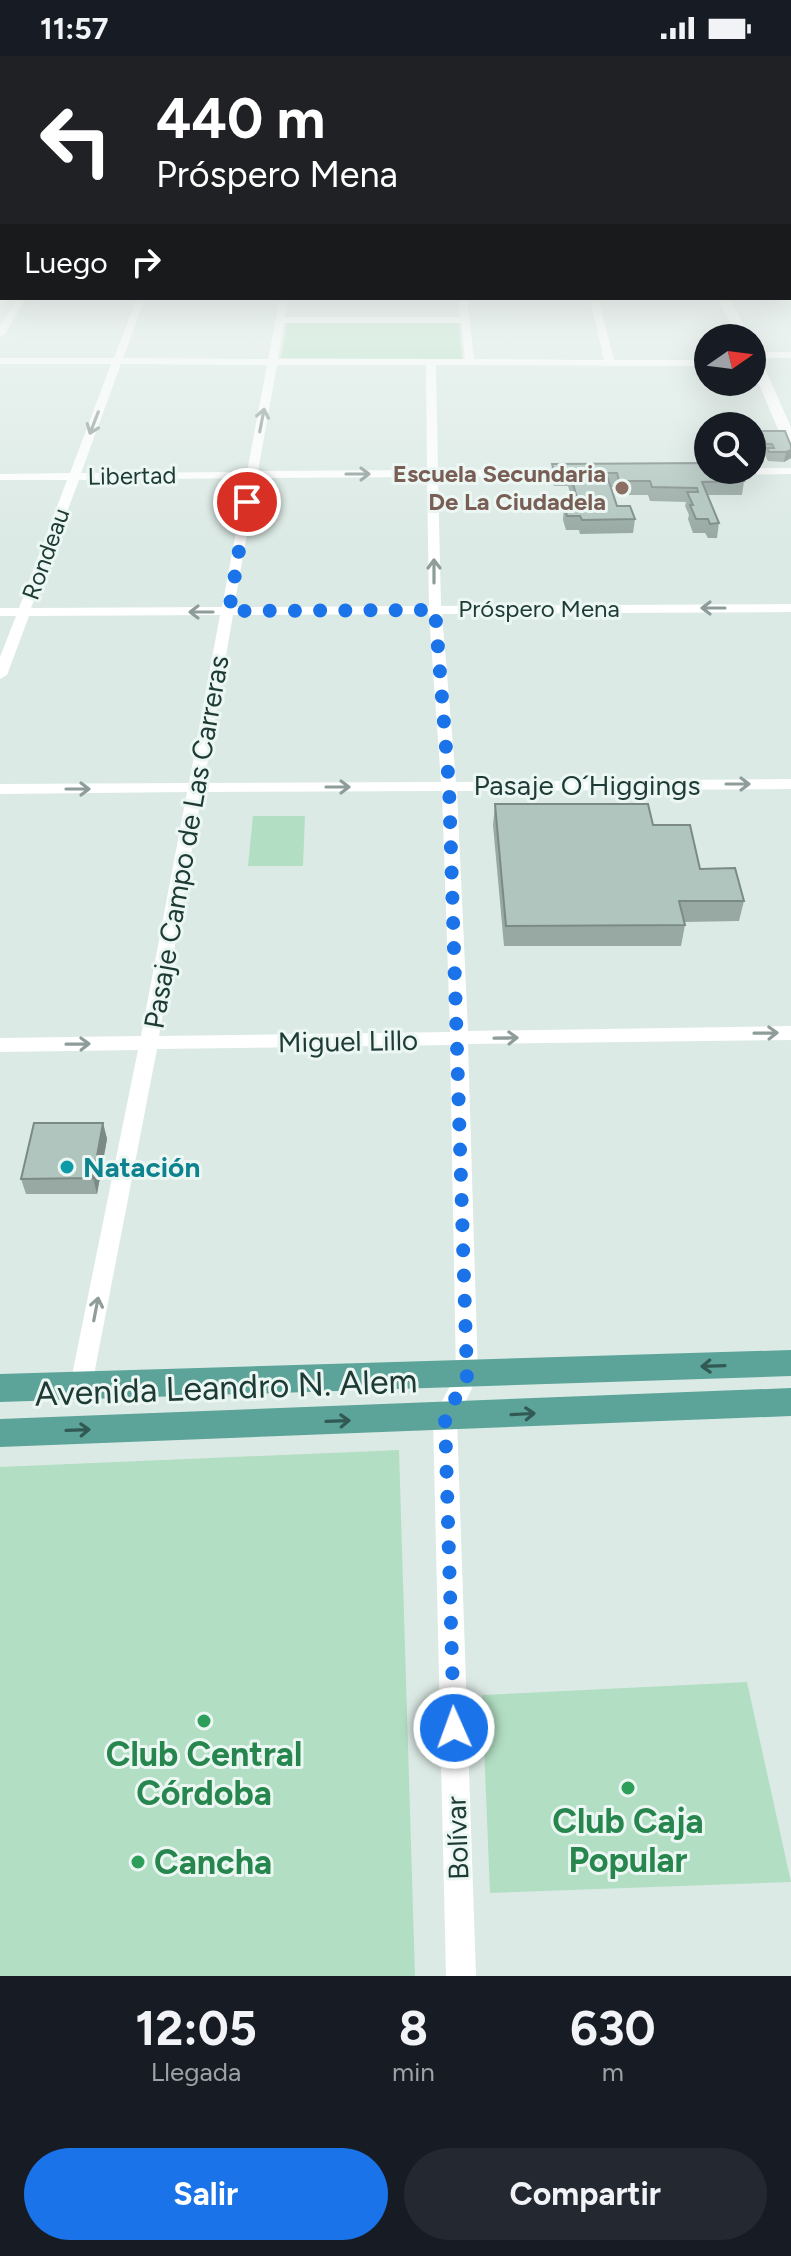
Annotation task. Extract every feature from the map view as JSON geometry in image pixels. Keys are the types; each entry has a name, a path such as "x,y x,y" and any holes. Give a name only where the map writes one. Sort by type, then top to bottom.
{"main road":[{"name":"Avenida Leandro N. Alem","path":"0,1388 467,1376 791,1363"},
{"name":"Avenida Leandro N. Alem","path":"0,1433 445,1418 791,1402"}],"street":[{"name":"Rondeau","path":"0,675 118,359"},
{"name":"Pasaje Campo de Las Carreras","path":"81,1385 149,1043 273,359"},
{"path":"470,359 470,363"},
{"path":"609,359 610,363"},
{"path":"0,361 694,363"},
{"name":"Bolívar","path":"431,363 435,610 449,786 467,1376 445,1418 461,1976"},
{"path":"766,388 791,443"},
{"path":"766,471 791,471"},
{"name":"Libertad","path":"0,477 589,472"},
{"name":"Próspero Mena","path":"0,612 791,608"},
{"name":"Pasaje O´Higgings","path":"0,789 791,784"},
{"name":"Miguel Lillo","path":"0,1045 791,1033"}],"green space":[{"path":"253,816 305,816 303,866 248,866"},
{"name":"Club Central Córdoba","path":"399,1450 415,1976 0,1976 0,1467"},
{"name":"Club Caja Popular","path":"747,1682 791,1882 490,1893 482,1695"}],"building":[{"path":"766,431 785,431 791,450 769,452 767,448 774,448 772,444 766,444"},
{"path":"694,463 694,484 703,484 719,523 710,524 708,519 696,519 687,492 698,492 697,488 652,487 650,481 619,481 617,473 606,473 617,506 630,506 635,519 582,520 580,516 567,516 564,506 579,506 570,472 555,473 552,464"},
{"path":"495,804 648,804 653,825 690,825 700,869 735,868 744,901 679,901 685,925 506,926"},
{"name":"Natación","path":"34,1123 103,1123 93,1178 21,1179"}],"place":[{"name":"Escuela Secundaria De La Ciudadela","path":"622,488"},
{"name":"Natación","path":"67,1167"},
{"name":"Club Central Córdoba","path":"204,1721"},
{"name":"Club Caja Popular","path":"628,1788"},
{"name":"Cancha","path":"138,1862"}],"route":[{"path":"247,502 229,611 435,610 449,786 467,1376 445,1418 454,1728"}]}
